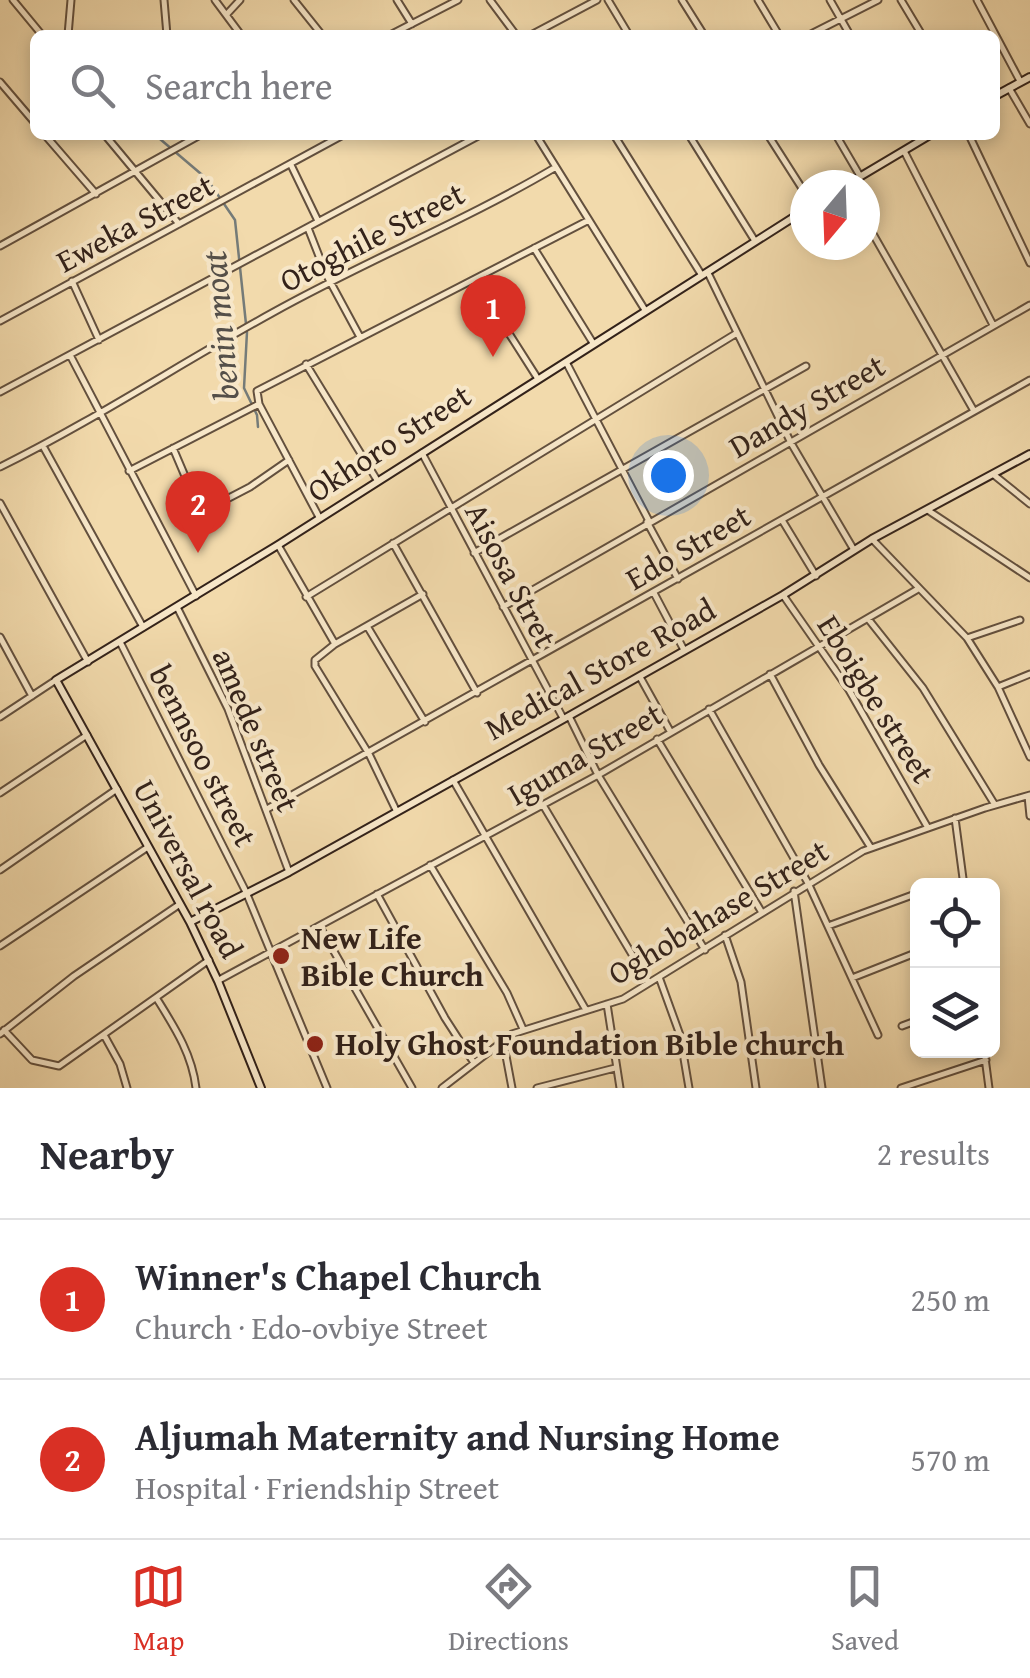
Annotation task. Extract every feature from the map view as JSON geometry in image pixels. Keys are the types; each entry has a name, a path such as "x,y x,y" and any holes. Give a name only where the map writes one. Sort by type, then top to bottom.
{"street":[{"path":"13,0 38,30"},
{"path":"68,30 71,0"},
{"path":"164,0 166,30"},
{"path":"215,0 238,30"},
{"path":"227,14 240,0"},
{"path":"294,0 318,30"},
{"path":"398,0 412,24"},
{"path":"404,30 458,0"},
{"path":"490,0 512,30"},
{"path":"541,30 597,0"},
{"path":"608,0 626,30"},
{"path":"682,0 701,30"},
{"path":"758,0 776,30"},
{"path":"830,0 847,30"},
{"path":"819,30 878,0"},
{"path":"900,0 919,30"},
{"path":"978,0 994,30"},
{"path":"1000,42 1021,82"},
{"path":"1000,93 1030,76"},
{"path":"0,82 30,117"},
{"path":"1009,88 1030,124"},
{"path":"49,140 96,194"},
{"path":"109,140 179,224"},
{"path":"0,246 191,140"},
{"name":"Eweka Street","path":"0,321 335,140"},
{"path":"0,392 471,140"},
{"path":"539,140 646,310"},
{"path":"617,140 704,272 791,443 855,552"},
{"path":"692,140 755,241"},
{"path":"771,140 790,170"},
{"path":"839,140 856,170"},
{"path":"871,170 904,151 914,140"},
{"path":"971,140 1030,262"},
{"path":"904,151 992,326"},
{"path":"291,166 318,222"},
{"name":"Otoghile Street","path":"0,466 43,446 272,313 556,167"},
{"name":"Okhoro Street","path":"0,717 790,219"},
{"path":"319,517 259,404 257,391 589,220"},
{"path":"308,228 360,337"},
{"path":"880,247 974,412"},
{"path":"534,248 593,343"},
{"path":"475,279 538,378"},
{"path":"72,281 99,340"},
{"name":"Dandy Street","path":"503,608 1030,305"},
{"path":"306,597 736,332"},
{"path":"70,355 196,596"},
{"path":"566,362 678,579"},
{"path":"306,364 377,480"},
{"path":"474,553 806,366"},
{"name":"Edo Street","path":"267,809 1030,380"},
{"path":"129,471 259,404"},
{"path":"43,446 142,627"},
{"path":"173,448 193,495"},
{"name":"Aisosa Stret","path":"422,453 531,662 705,950"},
{"name":"Medical Store Road","path":"190,922 289,872 1030,454"},
{"path":"224,500 250,488 290,460"},
{"path":"994,475 1030,504"},
{"path":"0,503 88,662"},
{"path":"929,510 1030,578"},
{"path":"782,520 816,576"},
{"path":"872,540 967,638 998,688 1030,757"},
{"path":"392,543 477,693"},
{"path":"278,545 336,644"},
{"name":"Iguma Street","path":"218,980 598,775 918,589"},
{"path":"654,593 684,650"},
{"path":"396,810 369,754 315,666 318,654 423,594"},
{"name":"Eboigbe street","path":"783,595 877,734 928,828"},
{"name":"amede street","path":"177,607 228,709 289,872"},
{"path":"869,620 923,688 995,805"},
{"path":"967,638 1020,620"},
{"path":"367,626 425,722"},
{"path":"0,637 32,696"},
{"name":"bennsoo street","path":"120,641 246,892 328,1088"},
{"path":"770,674 871,848"},
{"path":"998,688 1030,674"},
{"path":"639,676 670,731"},
{"name":"Universal road","path":"56,680 190,922 261,1088"},
{"path":"710,709 808,883 878,1035"},
{"path":"0,793 87,735"},
{"path":"657,738 762,912"},
{"path":"453,780 586,1010"},
{"path":"0,870 117,789"},
{"path":"1029,796 1030,816"},
{"name":"Oghobahase Street","path":"446,1087 503,1040 523,1029 623,1000 794,891 871,848 1029,796"},
{"path":"543,805 649,982"},
{"path":"956,818 963,878"},
{"path":"0,946 148,847"},
{"path":"430,865 507,994 523,1029"},
{"path":"794,891 822,1088"},
{"path":"377,894 444,1018 474,1064"},
{"path":"828,926 910,897"},
{"path":"180,904 74,976 2,1032 32,1060 59,1066 208,960"},
{"path":"320,926 412,1088"},
{"path":"725,934 741,982 756,1088"},
{"path":"852,978 910,955"},
{"path":"659,977 680,1035 688,1088"},
{"path":"157,999 182,1040 194,1070 196,1088"},
{"path":"607,1004 620,1088"},
{"path":"902,1026 910,1023"},
{"path":"104,1035 120,1064 127,1088"},
{"path":"503,1040 512,1088"},
{"path":"901,1088 986,1060 989,1088"},
{"path":"537,1088 615,1068"}],"waterway":[{"name":"benin moat","path":"161,140 207,179 235,220 246,324"},
{"name":"benin moat","path":"247,332 244,388 257,415 258,427"}],"place":[{"name":"Winner's Chapel Church","path":"493,357"},
{"name":"Aljumah Maternity and Nursing Home","path":"198,553"},
{"name":"New Life Bible Church","path":"281,956"},
{"name":"Holy Ghost Foundation Bible church","path":"315,1044"}]}
